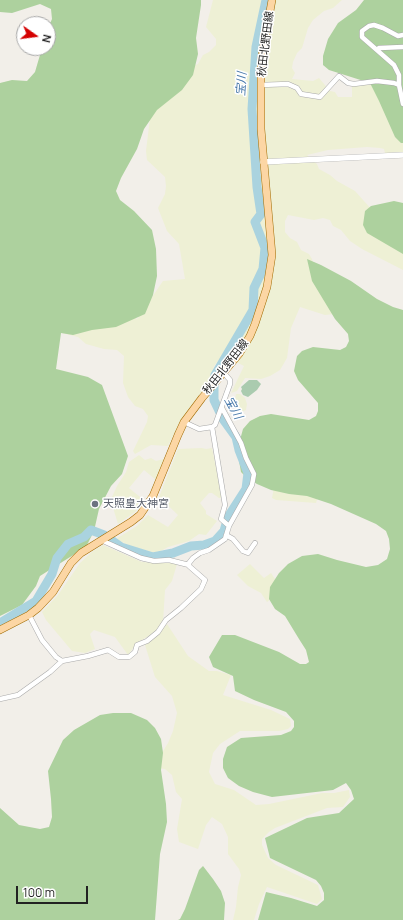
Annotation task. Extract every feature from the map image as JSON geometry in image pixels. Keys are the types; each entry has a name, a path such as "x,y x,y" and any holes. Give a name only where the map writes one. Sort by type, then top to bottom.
{"main road":[{"name":"秋田北野田線","path":"0,630 29,615 44,602 71,563 80,553 140,515 153,496 184,422 239,354 250,336 261,308 271,266 271,241 261,129 261,60 272,0"}],"street":[{"path":"403,35 398,36 374,25 363,29 362,37 394,65 399,74 399,85 403,104"},
{"path":"378,50 379,48 403,47"},
{"path":"261,85 288,84 297,88 301,94 320,97 339,76 348,83 354,84 377,81 399,85"},
{"path":"264,162 403,155"},
{"path":"184,422 199,429 212,427 215,425 230,384 230,380 222,375"},
{"path":"189,565 193,558 225,539 229,526 252,485 254,474 241,443 221,411"},
{"path":"212,427 225,504 221,519 229,526"},
{"path":"226,534 233,539 243,551 248,553 255,543"},
{"path":"0,699 18,695 62,662 108,650 119,657 129,657 135,652 137,645 147,641 158,632 166,620 201,589 205,580 189,565 169,560 154,561 141,558 102,539"},
{"path":"29,615 42,640 62,662"}],"green space":[{"path":"0,0 201,0 196,38 198,54 193,75 182,90 157,110 144,129 137,149 121,178 116,191 120,200 134,211 152,230 156,249 157,276 153,295 145,314 116,327 92,330 73,335 61,333 56,369 88,377 102,385 128,456 122,474 111,486 99,509 94,531 86,547 40,576 36,586 22,605 0,616 0,83 12,80 27,81 35,72 40,56 56,56 56,16 52,16 51,9 40,4 12,13 0,12"},
{"path":"213,0 342,0 333,8 324,11 313,20 308,28 302,48 297,53 293,62 292,68 295,73 292,79 313,81 319,78 330,91 335,92 338,97 352,97 352,85 381,83 403,120 403,152 385,153 384,149 367,147 328,150 307,155 317,164 319,169 355,191 373,211 403,230 403,270 362,249 350,241 341,230 333,226 330,220 323,218 314,220 288,215 285,221 285,232 290,238 297,242 301,250 309,254 312,259 315,270 334,314 325,315 300,307 291,328 287,358 280,370 261,379 245,378 237,391 231,393 244,366 223,355 214,366 211,379 181,420 168,446 151,445 135,454 133,451 147,422 148,416 143,409 135,406 128,397 123,383 124,356 117,350 104,349 86,344 78,337 58,332 130,312 137,319 163,281 185,279 179,244 167,231 158,208 165,194 165,177 147,160 146,151 150,118 189,68 198,64 203,55 209,52 216,45 216,39 206,27"},
{"path":"364,0 403,0 403,143 395,137 370,83 329,70 323,65 323,56 328,39 338,23 356,10"},
{"path":"394,201 403,203 403,254 367,233 363,225 365,211 371,206"},
{"path":"307,259 351,281 377,299 403,310 403,920 258,920 266,892 317,906 324,900 324,893 316,880 270,858 265,838 307,818 339,813 354,799 351,790 346,783 333,790 272,797 253,792 239,786 228,778 223,768 223,759 227,747 241,738 281,735 291,731 294,727 294,721 286,712 235,691 233,676 213,667 209,657 222,635 235,635 279,652 300,664 306,664 309,662 306,650 285,616 275,609 269,599 270,587 279,573 288,564 302,556 318,554 366,567 378,565 387,559 390,549 386,531 376,524 331,504 307,496 271,490 257,484 241,472 239,461 240,440 243,429 250,421 260,416 271,414 309,420 316,416 318,411 318,403 298,380 294,371 297,356 302,351 313,347 340,350 346,347 349,341 348,334 335,319 312,281"},
{"path":"249,380 257,380 261,384 257,390 248,397 243,395 241,387"},
{"path":"236,394 240,394 245,398 247,404 246,410 241,412 236,411 234,405"},
{"path":"212,448 222,498 209,493 200,503 206,511 206,514 217,521 206,535 199,534 189,541 168,547 159,552 150,552 128,545 116,539 137,526 148,515 168,527 178,515 159,497 178,449"},
{"path":"139,455 145,460 151,458 156,461 164,459 156,480 144,470 129,488 145,501 135,512 118,524 112,497 126,472 129,462"},
{"path":"325,475 316,503 276,500 272,498 275,482"},
{"path":"103,545 142,562 169,562 177,564 172,581 165,590 163,622 157,631 137,643 128,655 115,637 94,630 90,634 95,649 85,653 72,651 46,620 42,612 58,595 80,563 93,551"},
{"path":"250,564 264,578 271,573 277,582 281,591 267,602 261,593 248,586 237,575"},
{"path":"167,624 188,656 209,671 217,671 231,675 223,695 271,710 290,719 291,726 288,729 279,731 240,731 220,744 213,753 209,772 215,784 234,790 256,805 269,804 322,793 334,793 349,790 350,797 343,807 327,808 275,828 262,839 262,845 268,858 276,865 318,885 322,899 317,904 267,887 259,904 254,920 233,920 241,875 239,869 228,854 228,837 222,824 212,817 206,825 198,849 179,842 177,829 182,799 176,792 172,775 165,769 157,768 157,761 168,743 173,731 177,713 172,696 155,677 145,645 157,636"},
{"path":"131,713 147,720 155,728 161,739 163,753 161,770 167,822 160,854 155,920 0,920 0,808 19,825 40,829 49,827 52,817 48,771 63,740 74,730 100,715"},
{"path":"203,866 221,891 225,903 224,920 178,920 185,909 199,870"}],"waterway":[{"name":"宝川","path":"0,623 36,601 52,574 57,558 68,544 84,537 91,530 104,535 121,547 153,557 173,553 191,546 204,545 215,541 224,531 228,517 246,489 248,473 239,450 236,437 223,419 214,400 214,379 253,310 254,288 263,269 265,248 255,222 261,214 257,187 252,109 256,47 266,0"}],"place":[{"name":"天照皇大神宮","path":"95,504"}]}
